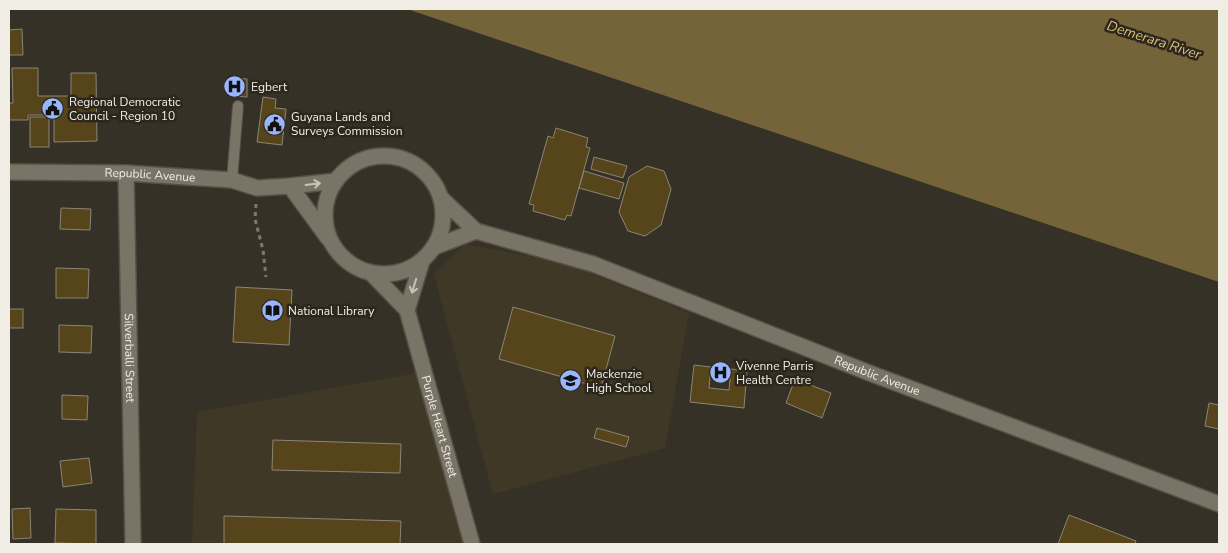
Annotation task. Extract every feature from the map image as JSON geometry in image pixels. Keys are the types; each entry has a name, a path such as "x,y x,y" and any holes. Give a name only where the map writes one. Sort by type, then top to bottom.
{"street":[{"path":"290,186 334,247 351,264 372,274 390,274 407,270 422,261 434,247 441,232 443,215 441,198 431,179 414,164 394,157 372,157 352,166 336,181 326,202 326,226 334,247"},
{"name":"Republic Avenue","path":"9,172 126,173 232,180 257,188 336,181"},
{"name":"Silverballi Street","path":"126,173 133,544"},
{"name":"Republic Avenue","path":"441,198 476,231 593,264 872,374 1219,504"},
{"path":"434,247 476,231"},
{"path":"407,310 422,261"},
{"name":"Purple Heart Street","path":"372,274 407,310 472,544"}],"lane":[{"path":"232,180 238,106"}],"path":[{"path":"257,188 255,219 263,250 266,277"}],"shaded area":[{"name":"Mackenzie High School","path":"465,244 565,263 689,313 665,448 493,494 434,275"},
{"path":"417,373 463,544 192,544 197,412"}],"water":[{"name":"Demerara River","path":"407,9 1219,9 1219,282"}],"building":[{"path":"22,29 23,55 9,55 9,30"},
{"name":"Regional Democratic Council - Region 10","path":"12,68 38,68 38,96 71,96 71,73 96,73 97,141 54,142 54,115 28,115 28,120 9,120 9,103 13,103"},
{"path":"233,78 247,79 247,97 233,96"},
{"path":"263,97 276,99 275,108 286,109 282,145 257,142"},
{"path":"30,117 49,117 49,147 30,147"},
{"path":"556,128 588,138 586,147 590,148 571,216 567,215 565,220 533,211 534,205 529,204 548,136 553,138"},
{"path":"594,157 627,166 623,178 591,169"},
{"path":"647,166 664,171 671,189 661,225 645,236 628,231 619,212 629,177"},
{"path":"584,171 624,183 619,199 579,188"},
{"path":"61,208 91,209 90,230 60,229"},
{"path":"56,268 89,269 88,298 56,298"},
{"path":"236,287 292,290 289,345 233,342"},
{"path":"513,307 615,336 601,388 499,359"},
{"path":"9,309 23,309 23,328 9,328"},
{"path":"59,325 92,326 91,353 59,352"},
{"path":"694,365 711,367 709,388 729,390 731,369 747,371 744,408 690,402"},
{"path":"795,379 831,393 822,418 786,403"},
{"path":"62,395 88,396 87,420 62,419"},
{"path":"1209,403 1219,405 1219,429 1205,426"},
{"path":"597,428 629,437 626,447 594,438"},
{"path":"273,440 401,444 400,473 272,470"},
{"path":"89,458 92,483 63,487 60,461"},
{"path":"30,508 31,538 13,539 12,509"},
{"path":"56,509 96,510 96,544 55,543"},
{"path":"1069,515 1136,541 1135,544 1058,544"},
{"path":"224,516 401,521 400,544 224,544"}],"place":[{"name":"Egbert","path":"235,87"},
{"name":"Regional Democratic Council - Region 10","path":"53,109"},
{"name":"Guyana Lands and Surveys Commission","path":"275,124"},
{"name":"National Library","path":"272,311"},
{"name":"Vivenne Parris Health Centre","path":"720,373"},
{"name":"Mackenzie High School","path":"570,381"}]}
